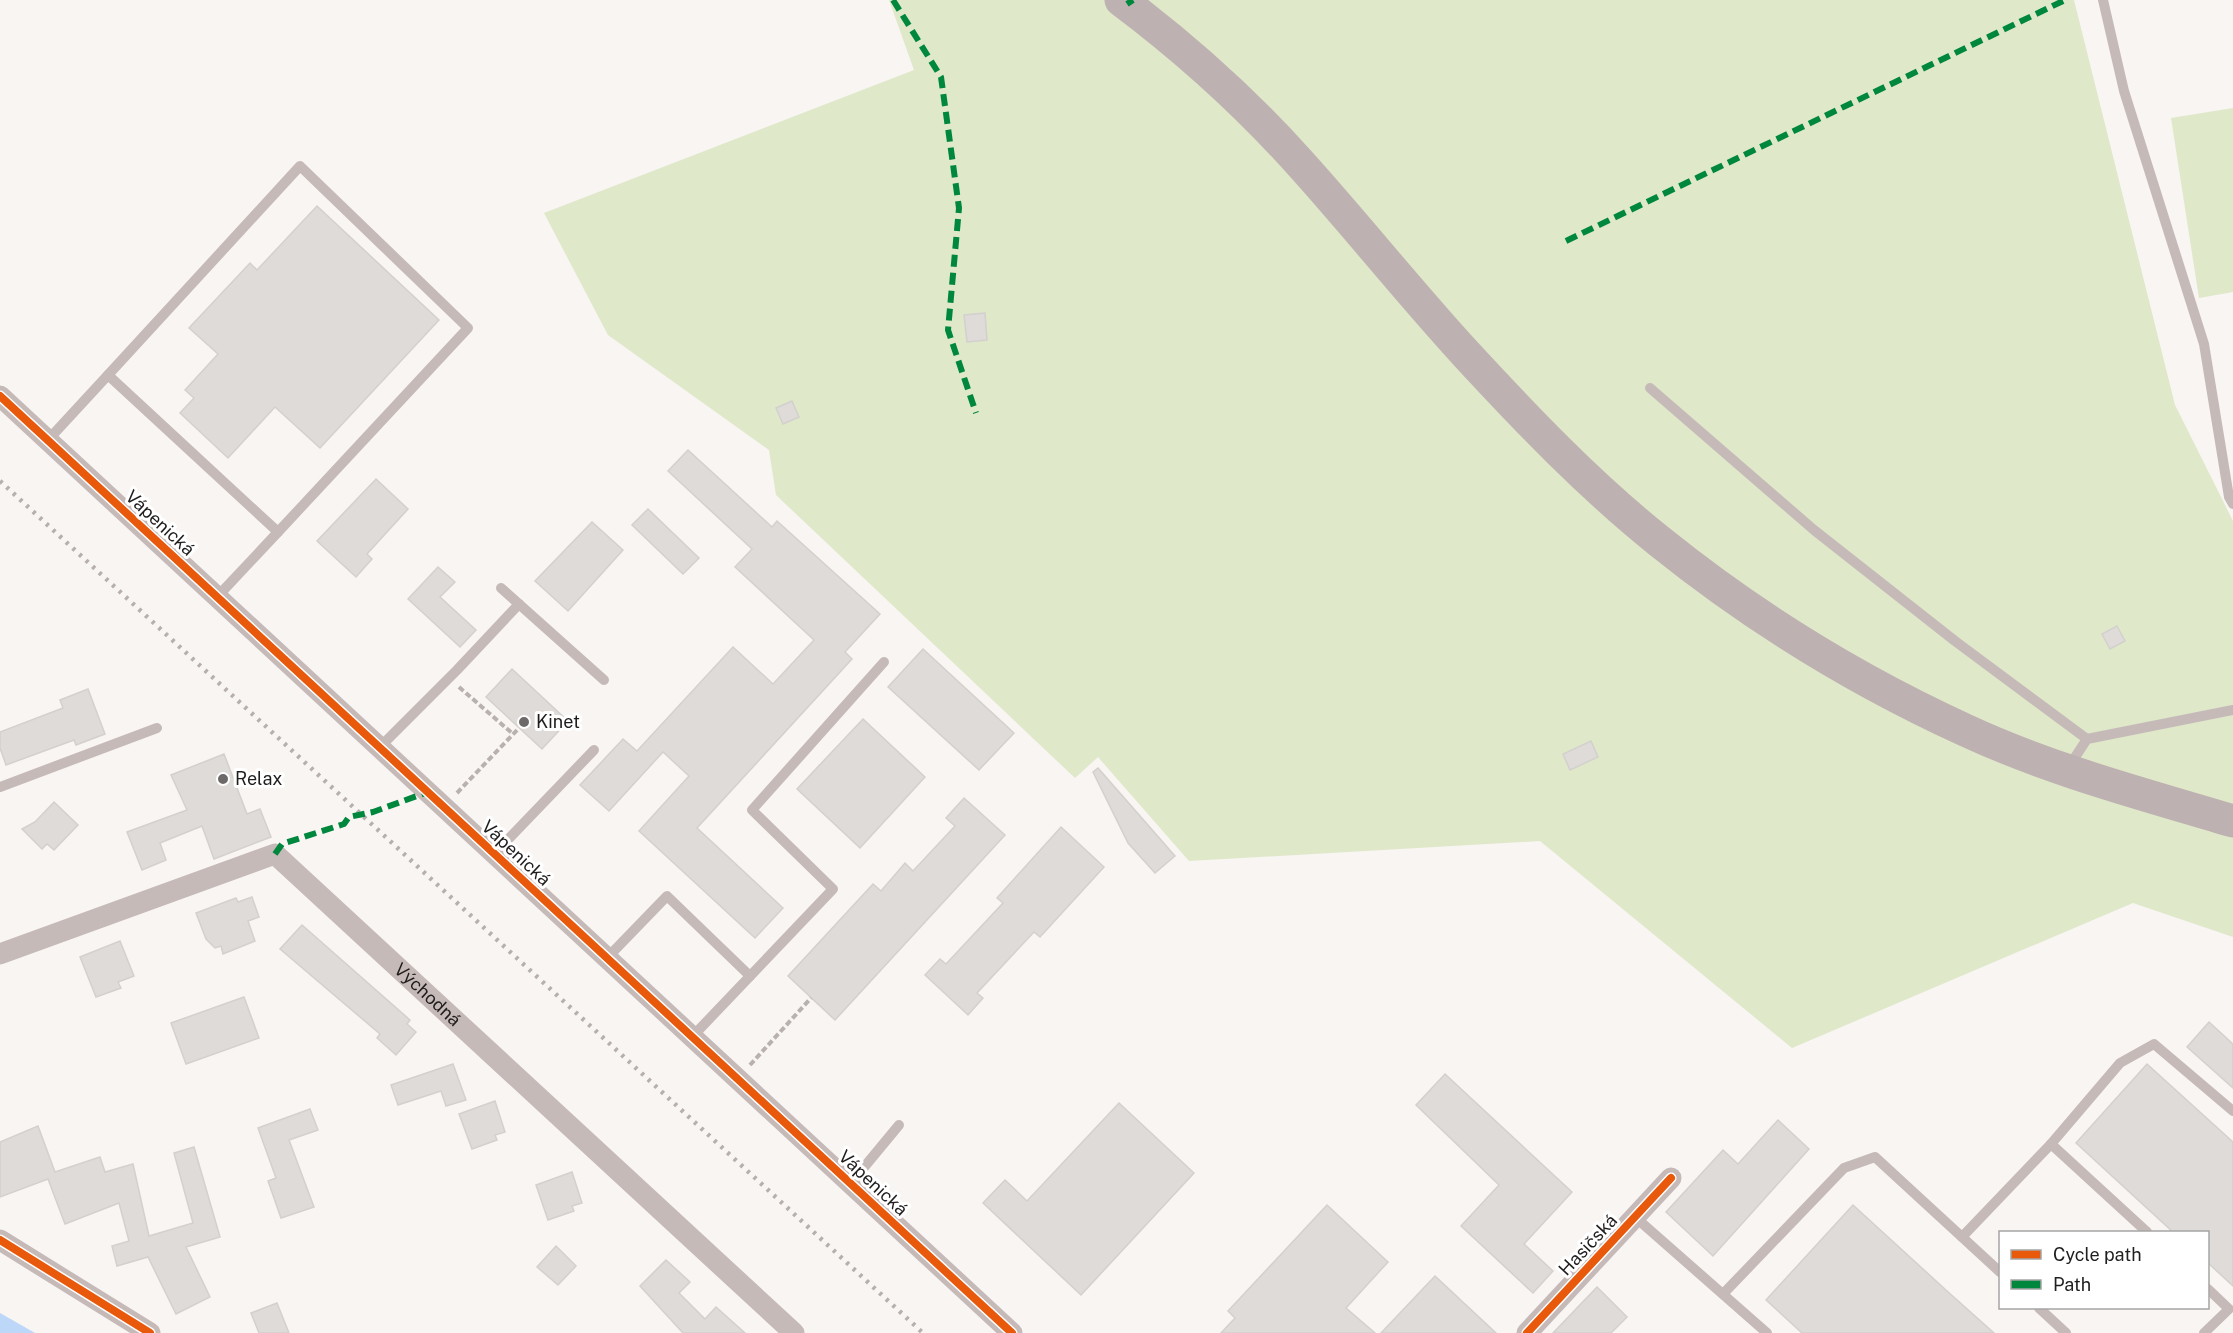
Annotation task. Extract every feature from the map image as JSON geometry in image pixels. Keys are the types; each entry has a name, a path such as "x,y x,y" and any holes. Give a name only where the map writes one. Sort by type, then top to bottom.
{"main road":[{"path":"1121,0 1199,63 1252,113 1297,159 1464,352 1556,448 1657,540 1736,598 1824,656 1967,731 2066,770 2233,821"}],"street":[{"name":"Vápenická","path":"0,396 1012,1333"},
{"name":"Východná","path":"0,954 275,854 794,1333"},
{"name":"Hasičská","path":"1527,1333 1671,1178"},
{"path":"0,1240 150,1333"}],"lane":[{"path":"2103,0 2124,91 2204,344 2229,497 2233,504"},
{"path":"48,440 300,166 468,328 217,597"},
{"path":"108,375 278,532"},
{"path":"1650,388 1814,530 1955,641 2087,739"},
{"path":"501,588 604,680"},
{"path":"380,747 519,604"},
{"path":"692,1037 833,889 752,810 884,662"},
{"path":"2066,770 2087,739 2233,710"},
{"path":"0,787 157,728"},
{"path":"495,854 594,750"},
{"path":"607,958 667,896 750,976"},
{"path":"1962,1237 2051,1144 2120,1063 2154,1044 2233,1111"},
{"path":"851,1183 899,1125"},
{"path":"2051,1144 2145,1231"},
{"path":"1723,1294 1844,1168 1875,1157 1999,1270"},
{"path":"1635,1217 1767,1333"},
{"path":"2204,1333 2231,1307 2209,1289"},
{"path":"2040,1309 2066,1333"}],"path":[{"path":"449,678 513,734"},
{"path":"444,807 519,728"},
{"path":"737,1078 811,998"}],"green space":[{"path":"889,0 2074,0 2175,405 2233,521 2233,937 2133,903 1792,1048 1540,841 1189,861 1098,757 1075,778 776,495 769,450 608,335 544,213 914,70"},
{"path":"2233,108 2233,292 2199,298 2171,118"}],"water":[{"path":"0,1313 35,1333 0,1333"}],"building":[{"path":"317,206 439,320 320,448 275,407 228,458 180,413 194,398 185,390 218,354 189,328 250,263 257,270"},
{"path":"985,313 987,340 967,342 964,315"},
{"path":"792,401 799,417 783,424 776,408"},
{"path":"688,450 772,527 777,521 880,614 845,652 852,659 697,828 783,908 755,938 639,831 689,776 663,752 609,811 580,785 623,739 637,751 733,647 773,684 814,640 735,567 752,549 668,471"},
{"path":"376,479 408,509 367,554 372,559 356,577 317,541"},
{"path":"648,509 699,558 683,574 632,525"},
{"path":"592,522 623,550 568,611 535,581"},
{"path":"438,567 455,582 440,597 476,630 460,647 408,599"},
{"path":"2117,626 2125,641 2110,649 2102,634"},
{"path":"923,649 1014,733 979,770 888,687"},
{"path":"512,669 568,721 542,749 486,697"},
{"path":"88,689 105,734 76,745 74,740 6,765 0,748 0,732 63,708 60,700"},
{"path":"863,719 925,777 860,848 797,789"},
{"path":"1591,741 1598,757 1570,770 1563,754"},
{"path":"224,754 247,814 260,809 271,837 214,859 202,826 160,843 166,860 142,870 127,832 187,810 171,775"},
{"path":"1098,768 1175,856 1155,873 1128,843 1093,772"},
{"path":"964,798 1005,835 835,1020 788,976 873,884 881,891 905,863 913,871 955,826 946,818"},
{"path":"54,802 78,825 54,850 47,844 42,849 22,829 35,822"},
{"path":"1061,827 1104,867 1040,937 1034,932 977,993 983,998 968,1015 925,975 940,959 946,964 1003,903 997,898"},
{"path":"252,897 259,917 248,921 255,941 223,954 221,946 215,948 206,939 196,913 236,898 238,902"},
{"path":"302,925 410,1020 407,1024 416,1032 396,1055 377,1038 380,1034 280,949"},
{"path":"120,941 134,976 118,982 121,988 96,997 80,957"},
{"path":"244,997 259,1038 186,1064 171,1023"},
{"path":"2209,1022 2233,1044 2233,1088 2187,1047"},
{"path":"453,1064 466,1100 446,1106 441,1091 398,1105 391,1085"},
{"path":"2147,1064 2233,1142 2233,1286 2209,1264 2209,1231 2172,1231 2076,1143"},
{"path":"1445,1074 1572,1192 1524,1244 1553,1271 1533,1293 1461,1226 1499,1185 1416,1105"},
{"path":"495,1101 505,1132 495,1135 497,1140 472,1149 459,1114"},
{"path":"1119,1103 1194,1173 1081,1295 983,1203 1005,1180 1027,1201"},
{"path":"310,1109 318,1130 289,1140 314,1207 281,1218 268,1181 276,1178 258,1128"},
{"path":"1778,1120 1809,1149 1713,1256 1666,1212 1723,1150 1738,1164"},
{"path":"38,1126 55,1172 100,1157 105,1172 133,1164 149,1236 193,1223 174,1153 194,1147 220,1237 186,1247 210,1297 176,1314 148,1257 117,1266 112,1246 129,1241 119,1203 65,1224 48,1179 0,1197 0,1142"},
{"path":"572,1172 582,1203 572,1206 574,1211 548,1220 536,1185"},
{"path":"1327,1205 1388,1262 1346,1308 1375,1333 1221,1333 1235,1318 1228,1311"},
{"path":"1853,1205 1994,1333 1802,1333 1766,1300"},
{"path":"556,1246 576,1266 558,1285 537,1267"},
{"path":"666,1260 690,1282 679,1293 705,1319 716,1307 745,1333 683,1333 640,1286"},
{"path":"1435,1276 1496,1333 1381,1333"},
{"path":"1597,1287 1627,1317 1611,1333 1553,1333"},
{"path":"277,1303 289,1333 259,1333 251,1313"}],"railway":[{"path":"0,481 923,1333"}],"marked path":[{"path":"893,0 941,77 959,208 948,330 976,413"},
{"path":"1127,4 1133,0"},
{"path":"1566,241 2065,0"},
{"path":"275,854 282,844 344,824 349,817 373,812 428,792"}],"cycle path":[{"path":"0,396 1012,1333"},
{"path":"1527,1333 1671,1178"},
{"path":"0,1240 150,1333"}],"place":[{"name":"Kinet","path":"524,722"},
{"name":"Relax","path":"223,779"}]}
